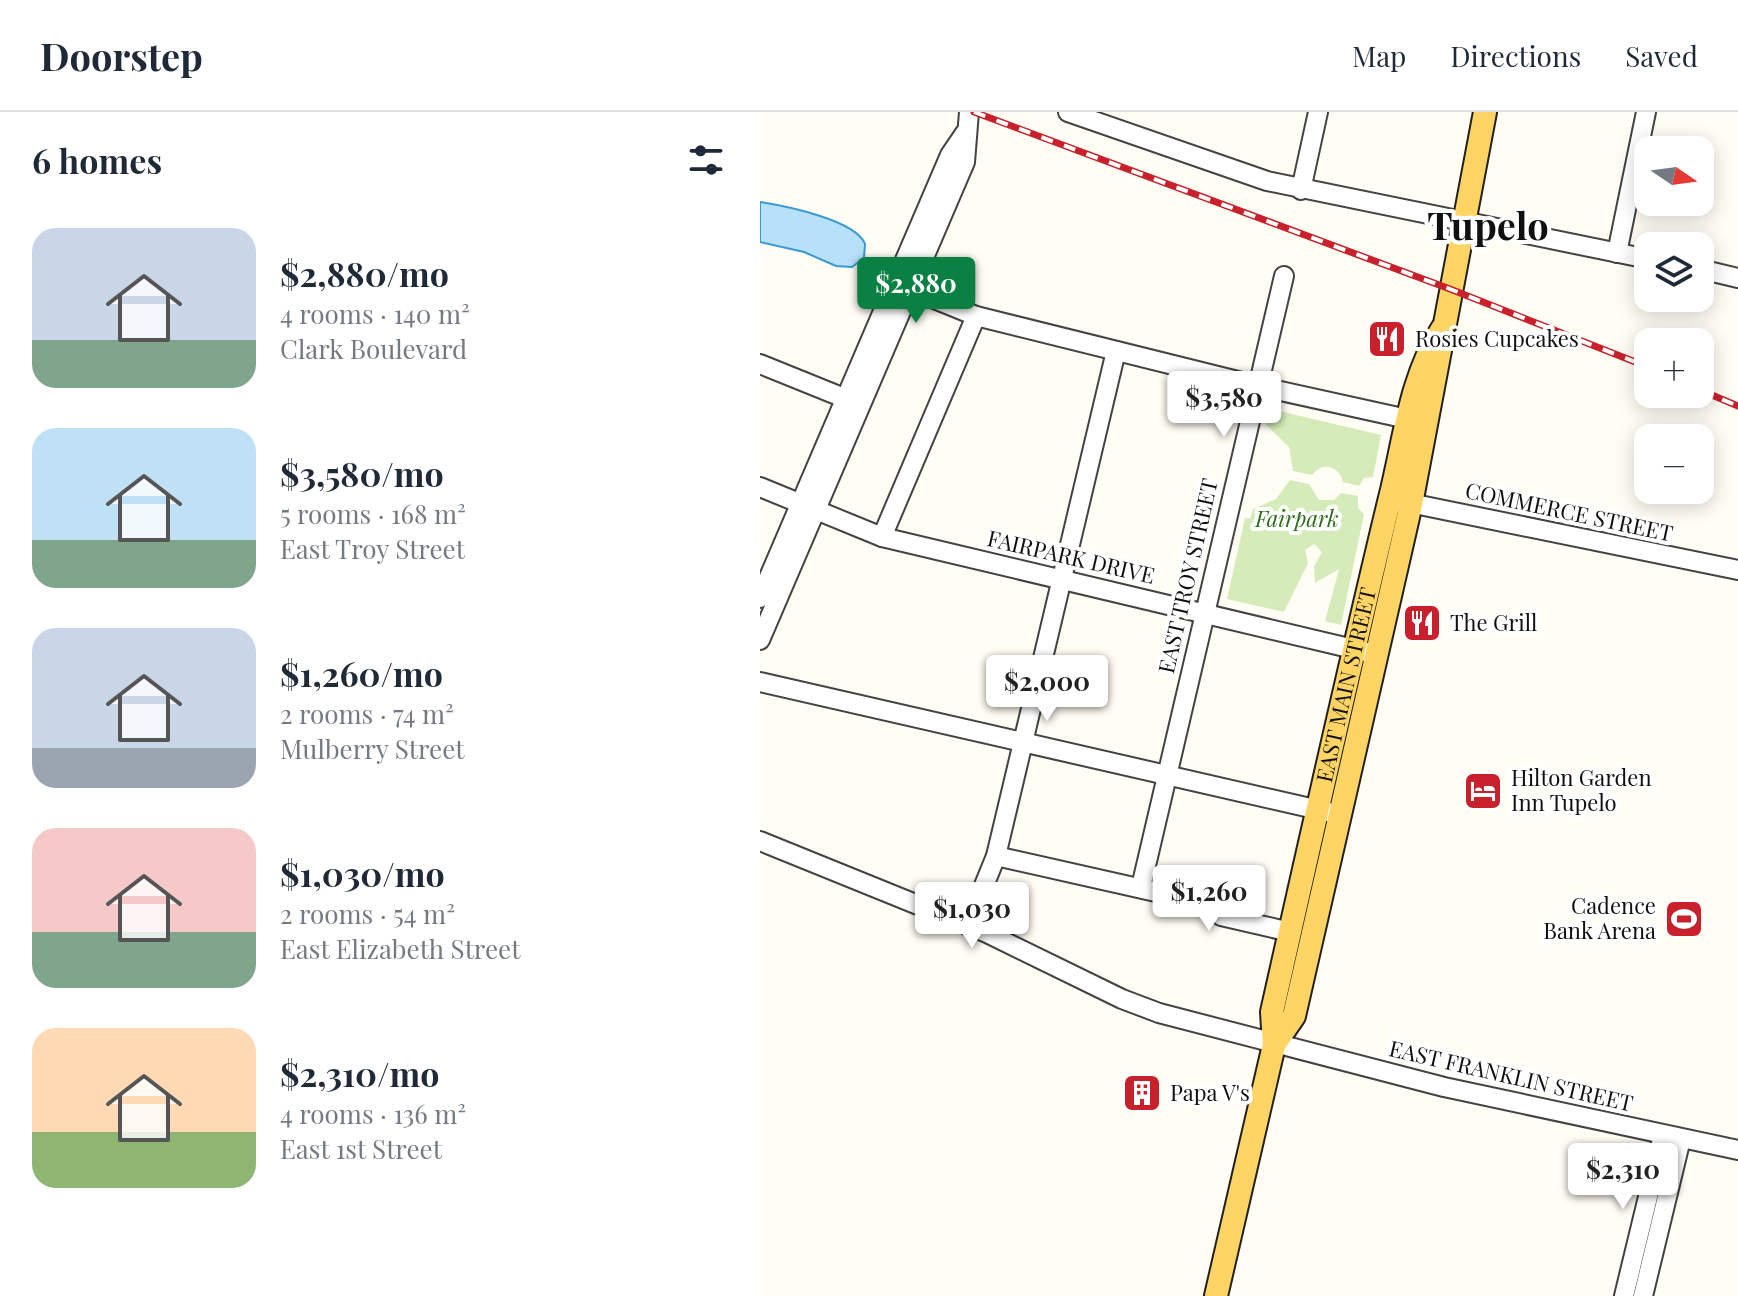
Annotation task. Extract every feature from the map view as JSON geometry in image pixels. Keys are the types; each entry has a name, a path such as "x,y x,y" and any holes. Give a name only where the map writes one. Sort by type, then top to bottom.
{"main road":[{"name":"EAST MAIN STREET","path":"1216,1296 1274,1045 1294,1016 1378,655 1401,501 1430,347 1442,329 1466,224 1485,112"},
{"name":"EAST MAIN STREET","path":"1274,1045 1270,1019 1352,649 1401,501"}],"street":[{"path":"1068,112 1229,170 1301,190 1634,256"},
{"path":"1301,190 1318,112"},
{"path":"1617,253 1646,112"},
{"path":"760,640 817,510 853,402 902,286 950,155 968,121"},
{"path":"1714,272 1738,278"},
{"name":"EAST TROY STREET","path":"1141,887 1284,276"},
{"path":"902,286 976,316 1258,386 1416,421"},
{"path":"882,537 976,316"},
{"path":"968,925 996,856 1116,351"},
{"path":"760,364 853,402"},
{"path":"760,598 799,503 853,402"},
{"name":"FAIRPARK DRIVE","path":"760,487 882,537 1378,655"},
{"name":"COMMERCE STREET","path":"1401,501 1738,568"},
{"path":"760,682 1341,815"},
{"name":"EAST FRANKLIN STREET","path":"760,841 968,925 1122,999 1274,1045 1738,1150"},
{"path":"996,856 1209,904 1221,916 1290,932"},
{"path":"1624,1296 1672,1137"},
{"path":"1643,1296 1672,1137"}],"green space":[{"path":"1275,410 1381,435 1373,477 1364,478 1359,486 1343,482 1338,472 1330,467 1321,468 1312,475 1293,471 1289,447 1266,425"},
{"name":"Fairpark","path":"1290,480 1309,484 1319,500 1334,500 1341,493 1358,496 1358,508 1364,514 1341,625 1325,621 1339,569 1315,583 1314,566 1322,552 1314,544 1305,550 1308,563 1284,612 1227,599 1245,518 1250,519 1253,509 1276,499"}],"water":[{"path":"760,202 818,216 848,228 859,235 865,244 864,258 852,267 836,266 804,252 760,242"}],"railway":[{"path":"974,112 1450,289 1634,361"},
{"path":"1714,396 1738,406"}],"place":[{"name":"Rosies Cupcakes","path":"1387,339"},
{"name":"The Grill","path":"1422,623"},
{"name":"Hilton Garden Inn Tupelo","path":"1483,791"},
{"name":"Cadence Bank Arena","path":"1684,919"},
{"name":"Papa V's","path":"1142,1093"}],"district":[{"name":"Tupelo","path":"1488,227"}]}
